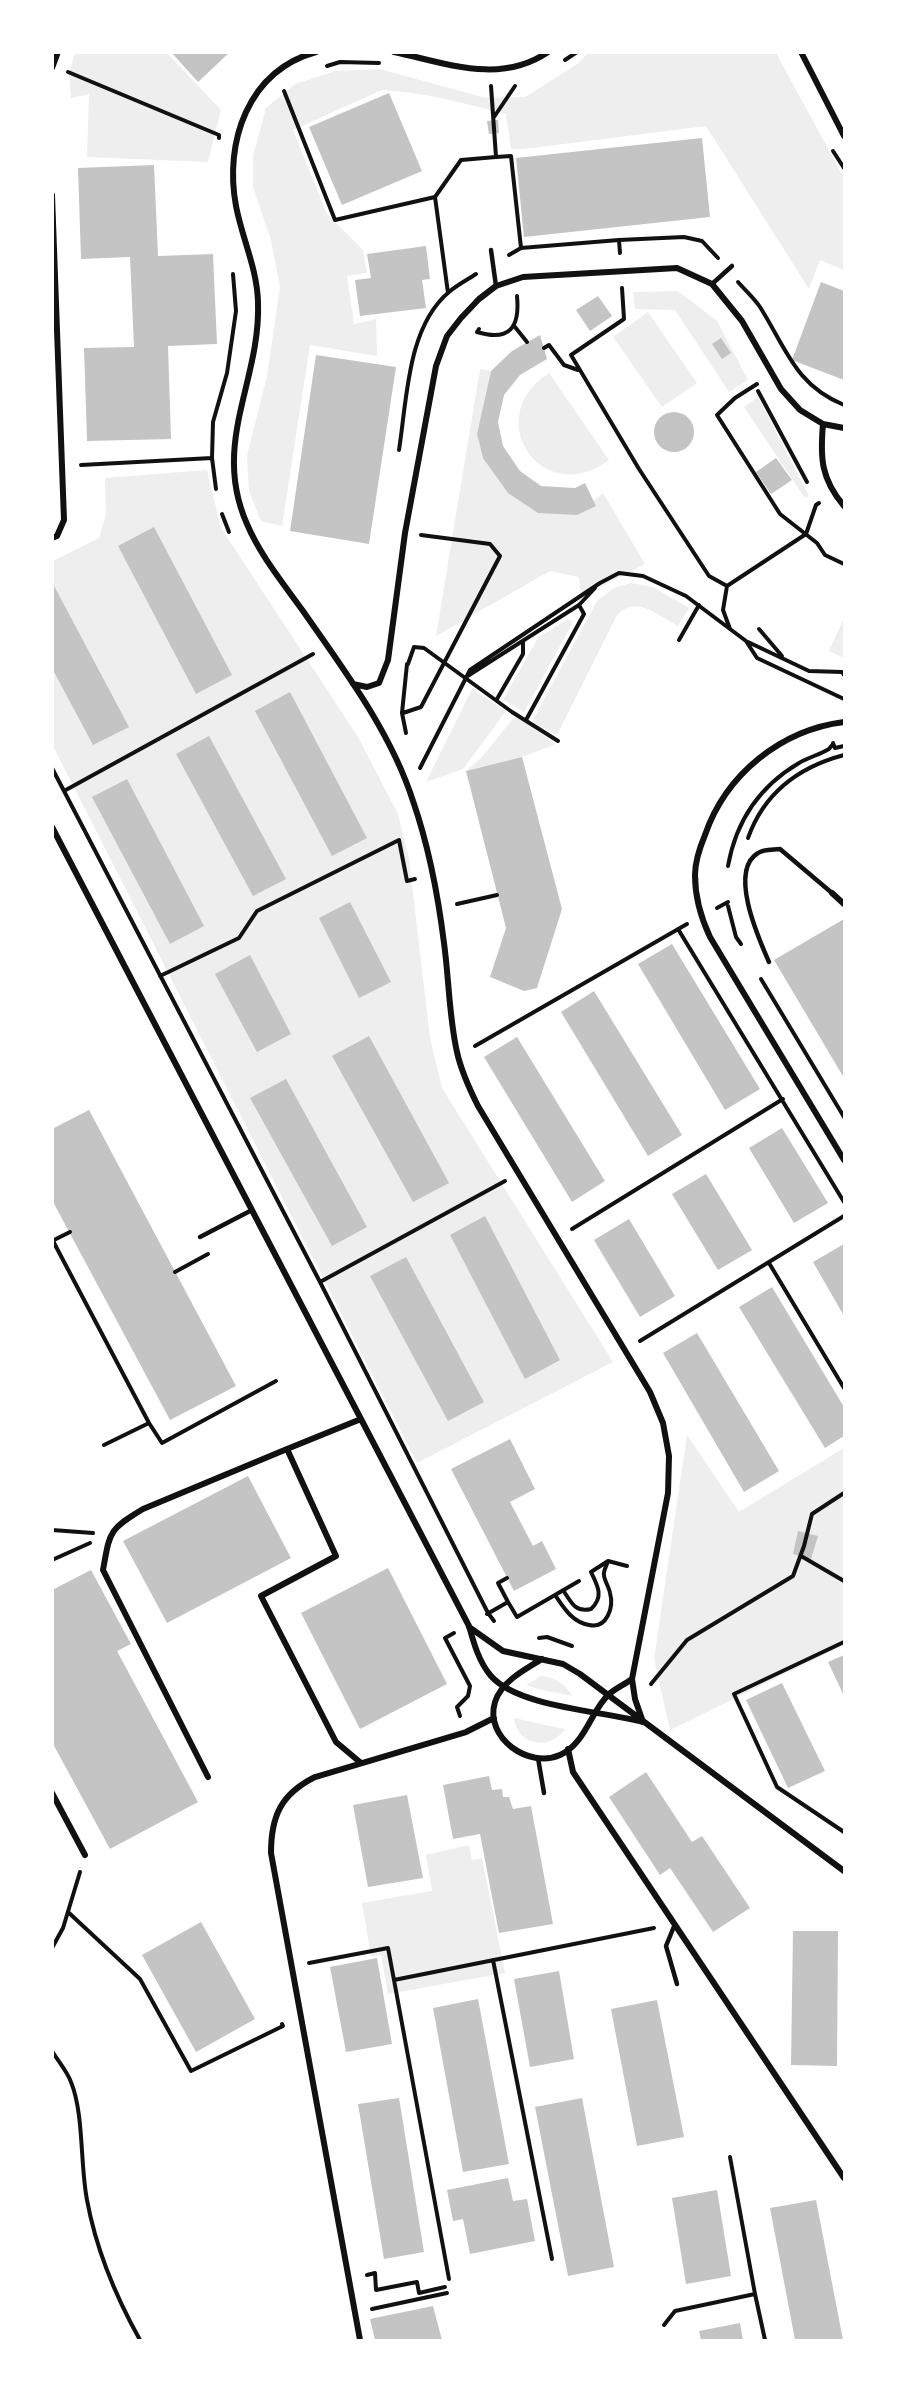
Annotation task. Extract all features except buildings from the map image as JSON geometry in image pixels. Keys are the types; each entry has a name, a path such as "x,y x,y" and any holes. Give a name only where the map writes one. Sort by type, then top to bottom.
{"street":[{"path":"53,67 57,52"},
{"path":"316,52 299,57 278,69 264,82 249,105 237,137 233,165 236,205 253,265 258,302 255,338 232,451 234,487 246,523 264,556 353,684 388,744 411,795 423,828 444,942 456,1051 465,1079 478,1106 650,1392 663,1423 669,1456 668,1493 632,1679 635,1699 643,1722"},
{"path":"394,52 470,69 495,71 519,66 549,52"},
{"path":"801,52 844,136"},
{"path":"52,195 64,520 57,536 52,538"},
{"path":"353,684 367,687 379,683 388,660 405,534 436,366 447,336 479,299 496,286 523,277 677,268 712,284 742,321 781,389 801,410 824,424 844,428"},
{"path":"824,424 821,452 826,479 844,506"},
{"path":"844,722 806,731 767,752 733,782 709,823 695,874 701,916 710,937 844,1160"},
{"path":"52,827 469,1626 479,1659 492,1677 517,1695 539,1702 596,1711 643,1722"},
{"path":"832,893 844,904"},
{"path":"208,1777 103,1570 109,1535 123,1521 142,1509 361,1419"},
{"path":"287,1449 336,1556 261,1596 336,1742 361,1763"},
{"path":"469,1626 503,1651 562,1664 609,1694 643,1722 844,1871"},
{"path":"542,1659 526,1668 504,1687 495,1702 494,1718 504,1740 513,1749 538,1758 560,1755 568,1749 583,1734 609,1694 632,1679"},
{"path":"360,2340 271,1853 271,1831 276,1814 288,1795 315,1776 466,1732 494,1718"},
{"path":"568,1749 573,1772 844,2178"},
{"path":"52,1793 85,1855"}],"lane":[{"path":"491,250 496,286"},
{"path":"712,284 730,267"},
{"path":"769,962 752,923 746,888 746,872 750,861 756,854 765,850 780,849 832,893"},
{"path":"200,1237 252,1210"},
{"path":"538,1758 544,1793"},
{"path":"675,1924 666,1946 677,1983"}],"path":[{"path":"320,69 340,62 390,66"},
{"path":"53,67 219,135 218,145"},
{"path":"277,98 291,82"},
{"path":"482,84 491,85"},
{"path":"283,90 335,220 435,197 461,160 511,156 521,248 684,237 702,241 730,267 759,306 794,367 825,397 844,405"},
{"path":"493,118 496,157"},
{"path":"435,197 448,293"},
{"path":"619,240 624,319 571,356 639,469 709,576 727,586"},
{"path":"61,466 212,458 213,422 227,373 236,311 232,264"},
{"path":"611,290 622,289"},
{"path":"511,295 517,292 526,294"},
{"path":"483,322 477,332 488,336 504,334 515,327 518,303"},
{"path":"515,327 527,342"},
{"path":"544,348 549,345 564,365 579,370"},
{"path":"774,375 735,398 717,415 780,514 817,543 825,555 844,564"},
{"path":"755,385 808,484"},
{"path":"813,494 825,509"},
{"path":"731,629 723,610 727,586 806,534 816,505 819,503"},
{"path":"402,713 421,707 500,556 490,544 405,534"},
{"path":"417,773 470,670 600,583 619,573 643,576 686,596 746,641 808,671 842,672 844,675"},
{"path":"465,678 579,605 600,583"},
{"path":"526,720 584,614 579,605"},
{"path":"679,640 699,605"},
{"path":"759,629 784,659"},
{"path":"497,699 523,654 523,641"},
{"path":"746,641 757,658 844,699"},
{"path":"408,664 414,647 424,648 558,741"},
{"path":"64,791 309,656"},
{"path":"830,724 835,748 844,746"},
{"path":"727,873 734,840 743,819 759,795 785,772 829,749 833,743"},
{"path":"757,838 747,839 754,820 782,784 825,760 844,754"},
{"path":"52,768 321,1282 488,1613"},
{"path":"160,976 239,938 256,911 399,840"},
{"path":"456,904 497,895"},
{"path":"727,895 731,921 736,937 742,946"},
{"path":"469,1049 678,929 844,1202"},
{"path":"760,976 844,1117"},
{"path":"569,1231 782,1099"},
{"path":"321,1282 519,1174"},
{"path":"637,1343 844,1216"},
{"path":"70,1232 53,1241 149,1423 162,1443 276,1381"},
{"path":"175,1272 209,1254"},
{"path":"769,1263 844,1388"},
{"path":"104,1445 149,1423"},
{"path":"632,1679 649,1687 687,1640 793,1576 812,1514 844,1494"},
{"path":"52,1530 109,1535"},
{"path":"52,1560 109,1535"},
{"path":"801,1556 844,1581"},
{"path":"555,1595 565,1611 573,1618 592,1626 600,1624 607,1618 610,1610 611,1598 604,1575 608,1562"},
{"path":"563,1590 573,1606 584,1611 591,1609 599,1599 599,1587 591,1572 608,1562 627,1566"},
{"path":"507,1578 498,1584 517,1617 579,1581"},
{"path":"495,1610 508,1602"},
{"path":"844,1642 734,1694 777,1787 844,1832"},
{"path":"52,1948 63,1928 85,1855"},
{"path":"68,1912 140,1978 191,2071 283,2026"},
{"path":"394,1980 675,1924"},
{"path":"292,1966 388,1948 449,2279"},
{"path":"493,1960 552,2259"},
{"path":"52,2051 71,2083 78,2112 87,2200 99,2245 122,2307 140,2340"},
{"path":"730,2157 765,2340"},
{"path":"359,2276 375,2273 376,2290 417,2282 419,2293 446,2287"},
{"path":"355,2312 447,2293"},
{"path":"664,2325 675,2311 756,2295"}],"shaded area":[{"path":"75,53 167,53 221,110 208,162 87,157 89,94 71,98 69,73"},
{"path":"588,53 776,53 844,178 844,270 820,260 809,289 706,126 511,149 506,114 429,96 382,90 293,130 327,214 363,250 367,273 347,276 354,324 376,319 377,356 310,345 282,526 261,521 249,491 247,455 267,376 280,287 271,240 253,187 253,156 266,108 295,84 336,71 380,69 486,98 525,97 576,65"},
{"path":"678,291 717,321 748,380 729,392 675,310 635,309 633,292"},
{"path":"648,312 697,383 662,407 613,337"},
{"path":"480,369 491,371 477,434 483,458 577,515 603,493 645,564 581,597 579,577 550,571 436,636"},
{"path":"549,373 609,460 585,472 562,474 543,466 528,452 520,433 520,413 529,392"},
{"path":"758,397 809,496 805,498 744,407"},
{"path":"207,470 221,528 358,737 398,814 409,859 430,1038 442,1088 613,1362 417,1463 53,746 53,561 99,538 106,514 105,478"},
{"path":"631,583 653,587 689,608 678,626 646,608 638,606 623,610 616,617 557,735 532,722 597,601 614,588"},
{"path":"844,618 844,658 829,651"},
{"path":"568,619 573,622 524,712 503,700 538,638"},
{"path":"472,689 506,711 463,769 426,782"},
{"path":"515,716 556,744 522,757 466,771 482,757"},
{"path":"687,1435 739,1512 844,1448 844,1645 670,1730 654,1659"},
{"path":"541,1676 559,1682 573,1696 526,1685"},
{"path":"514,1718 565,1729 551,1740 543,1743 535,1742 522,1735"},
{"path":"469,1845 472,1860 482,1858 505,1973 388,1994 381,1955 371,1956 362,1903 432,1891 426,1855"}]}
